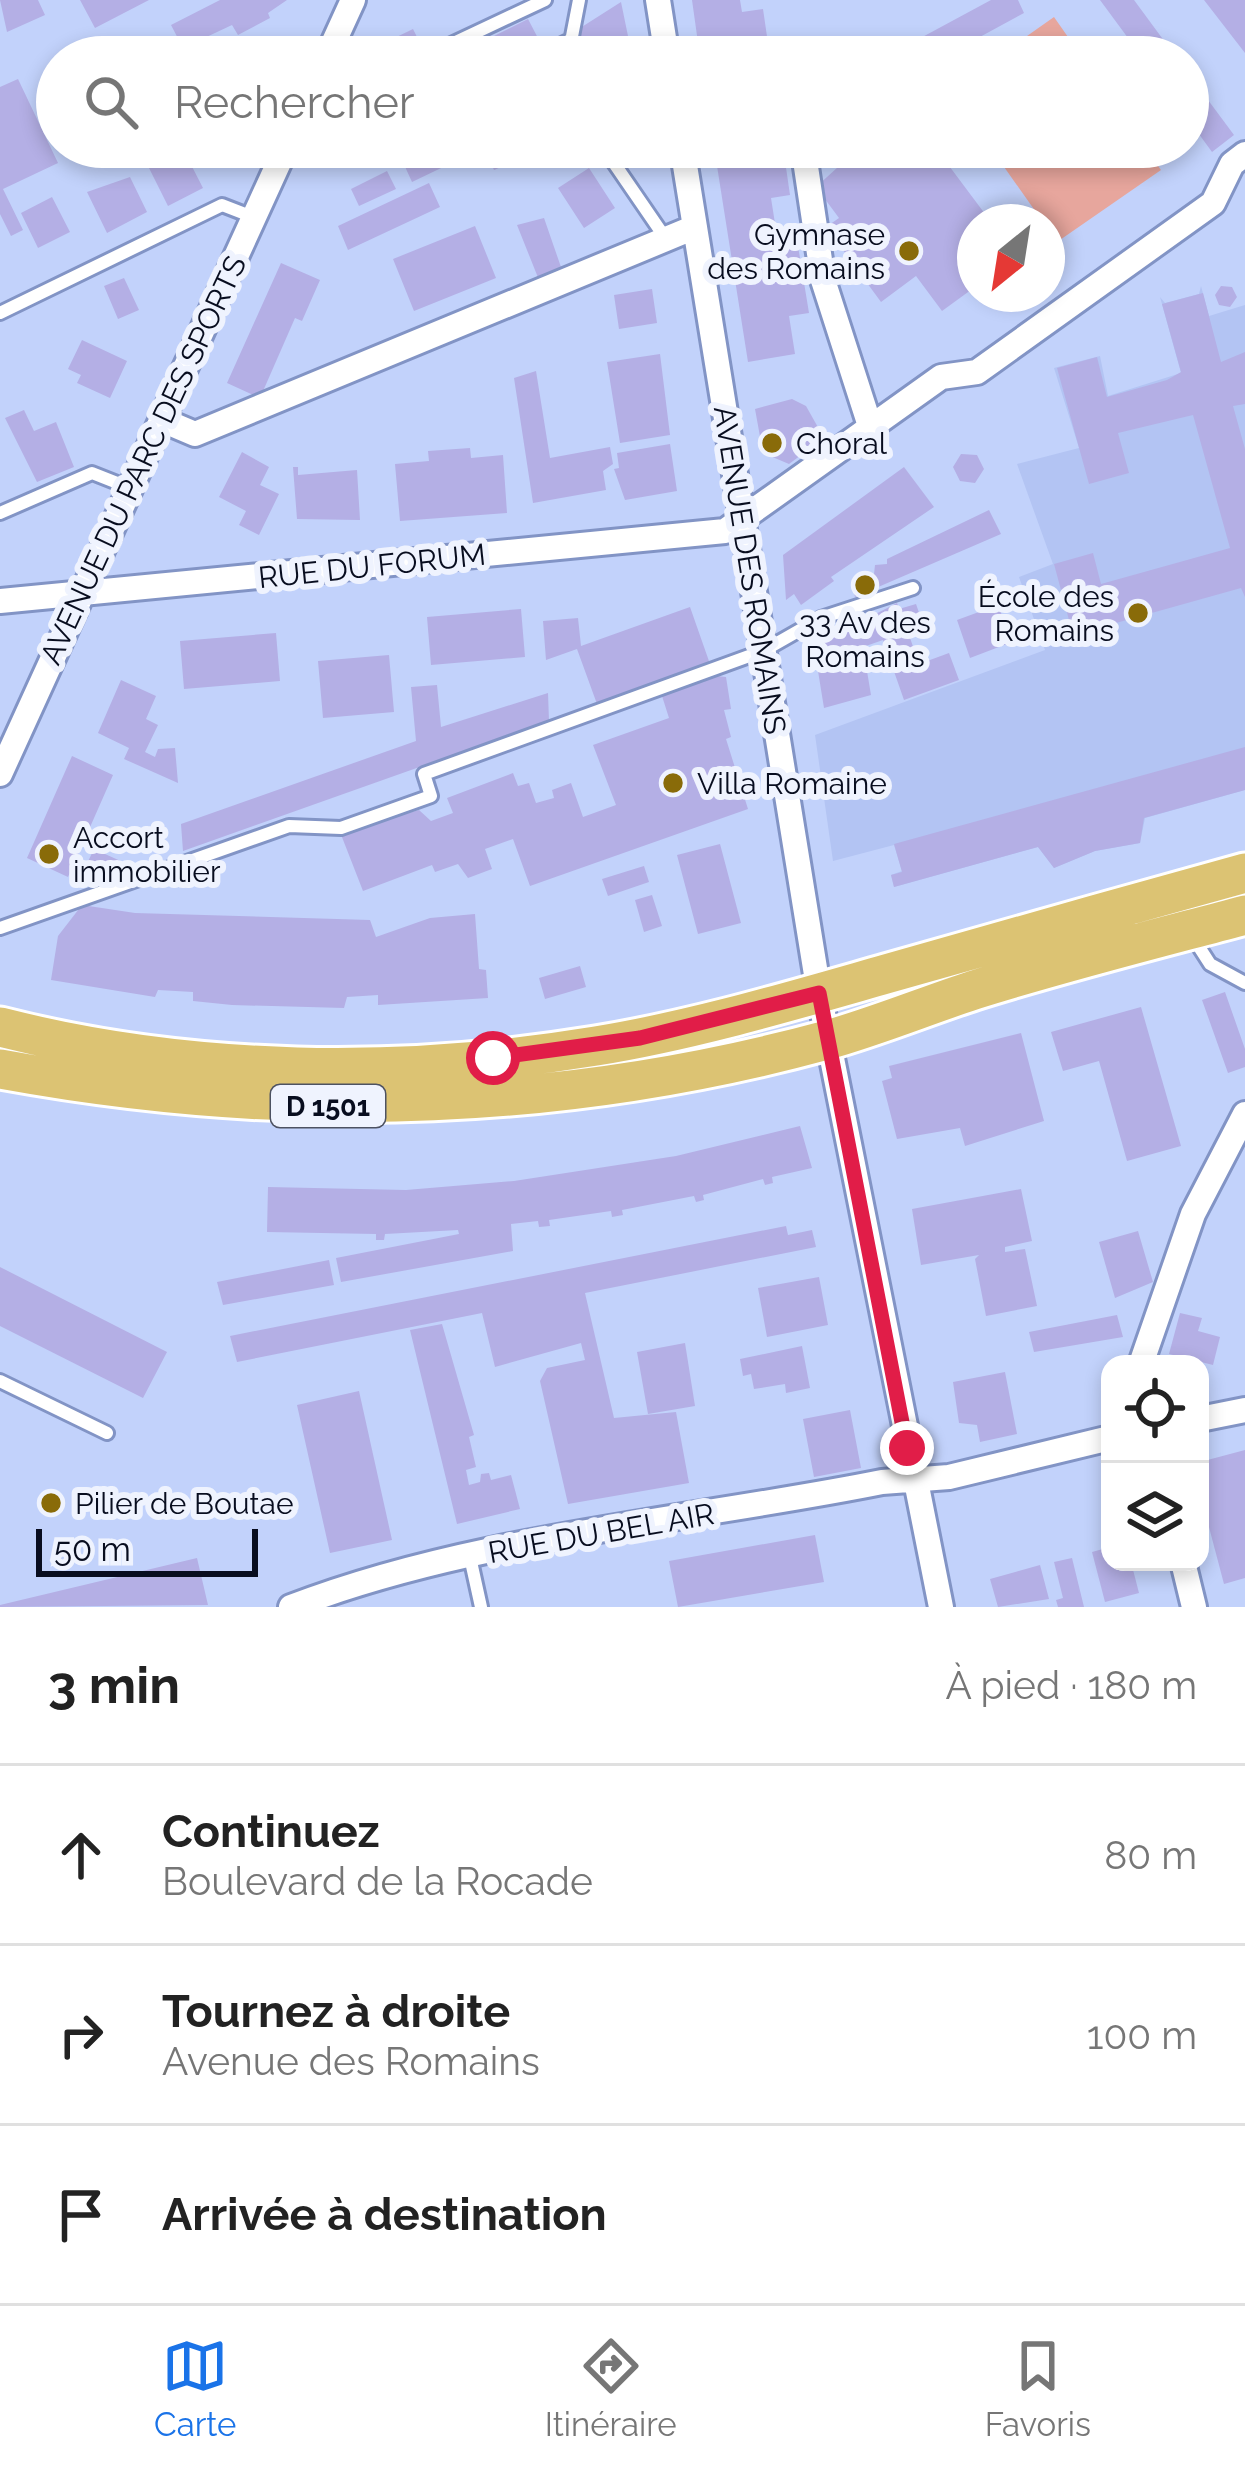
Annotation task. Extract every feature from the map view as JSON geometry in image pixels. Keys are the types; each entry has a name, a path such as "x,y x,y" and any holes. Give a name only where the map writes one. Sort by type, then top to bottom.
{"main road":[{"name":"D 1501","path":"0,1027 159,1055 388,1066 597,1046 819,993 1245,873"},
{"name":"D 1501","path":"0,1069 206,1101 408,1105 680,1073 829,1040 976,989 1245,914"}],"street":[{"path":"337,36 353,0"},
{"path":"658,0 664,36"},
{"path":"743,522 941,377 976,372 1214,202 1232,164 1245,154"},
{"name":"AVENUE DU PARC DES SPORTS","path":"0,774 277,168"},
{"name":"AVENUE DES ROMAINS","path":"685,168 829,1040"},
{"path":"805,168 823,280 871,429"},
{"path":"162,420 195,434 694,227"},
{"name":"RUE DU FORUM","path":"0,601 716,532 743,522"},
{"path":"829,1040 941,1607"},
{"path":"1144,1355 1193,1214 1245,1114"},
{"path":"1209,1417 1245,1410"},
{"name":"RUE DU BEL AIR","path":"291,1607 361,1582 470,1557 882,1482 915,1481 1101,1440"},
{"path":"1185,1571 1194,1607"}],"lane":[{"path":"469,36 545,0"},
{"path":"569,36 579,0"},
{"path":"618,168 666,238"},
{"path":"0,313 222,205 254,218"},
{"path":"0,513 92,473 130,488"},
{"path":"0,928 289,826 341,828 431,796 424,774 764,651 821,618 914,587"},
{"path":"1188,930 1210,964 1245,983"},
{"path":"0,1381 107,1433"},
{"path":"470,1557 481,1607"}],"shaded area":[{"path":"1054,17 1067,36 1027,36"},
{"path":"1005,168 1160,168 1065,236 1065,204 1030,204"},
{"name":"École des Romains","path":"1201,286 1209,316 1245,305 1245,790 1145,818 1140,843 1095,851 1054,868 1038,847 894,887 891,875 902,871 894,845 833,861 815,735 1045,650 1019,577 1053,564 1017,464 1079,448 1054,368 1100,356 1108,396 1181,373 1160,297 1165,303 1199,294"}],"building":[{"path":"0,0 38,0 45,15 7,32"},
{"path":"80,0 149,0 95,28"},
{"path":"220,0 287,0 268,13 270,18 238,35 232,25 209,36 177,36 171,25"},
{"path":"692,0 740,0 742,12 763,9 767,36 697,36"},
{"path":"991,0 1018,0 1024,13 982,36 924,36"},
{"path":"1100,0 1134,0 1161,36 1127,36"},
{"path":"1204,0 1245,0 1245,53"},
{"path":"621,2 628,36 577,36 577,30"},
{"path":"528,19 537,36 494,36"},
{"path":"18,79 36,117 36,168 47,168 3,189 23,230 11,236 0,214 0,87"},
{"path":"1209,101 1234,135 1212,152 1209,148"},
{"path":"149,168 193,168 203,188 168,206"},
{"path":"406,168 441,168 412,182"},
{"path":"589,168 615,208 584,228 558,188"},
{"path":"717,168 786,168 790,195 771,198 779,249 798,246 809,313 789,316 795,354 748,362"},
{"name":"Gymnase des Romains","path":"837,168 951,168 978,204 957,204 957,300 942,311 916,276 881,302 826,227 839,218 816,187"},
{"path":"387,171 396,189 359,206 351,189"},
{"path":"130,177 147,212 107,233 87,192"},
{"path":"429,183 440,207 348,250 338,226"},
{"path":"52,197 70,232 38,248 21,213"},
{"path":"544,218 562,270 539,280 517,225"},
{"path":"475,226 496,278 414,311 393,259"},
{"path":"281,263 320,280 302,321 295,318 260,398 227,383"},
{"path":"124,278 139,310 118,319 104,286"},
{"path":"1221,286 1232,287 1237,297 1230,307 1219,305 1215,295"},
{"path":"652,289 657,323 619,329 614,295"},
{"path":"1203,293 1221,362 1245,352 1245,404 1233,406 1245,449 1245,597 1241,588 1073,635 1054,564 1093,553 1101,584 1230,548 1193,415 1118,433 1129,473 1089,484 1057,368 1097,357 1107,397 1167,380 1181,372 1162,304"},
{"path":"82,340 127,361 110,398 77,383 81,375 68,369"},
{"path":"660,354 670,435 620,443 607,362"},
{"path":"536,371 550,458 610,447 613,464 603,471 606,490 533,503 514,378"},
{"path":"792,399 806,406 824,438 789,464 763,453 755,409"},
{"path":"24,410 34,431 56,422 74,467 37,482 5,418"},
{"path":"670,444 677,491 625,500 614,469 619,468 617,453"},
{"path":"470,448 471,458 503,455 507,513 400,521 395,464 429,461 428,451"},
{"path":"242,452 269,467 260,485 279,494 259,535 239,525 246,511 219,497"},
{"path":"961,454 977,455 984,469 975,483 960,481 953,467"},
{"path":"293,467 298,467 298,475 357,470 360,520 297,519"},
{"path":"904,467 934,507 831,577 834,581 801,605 794,594 786,600 783,555"},
{"path":"989,510 1001,534 855,597 852,583 874,574 875,565 887,564 887,559"},
{"path":"897,603 899,609 916,604 925,630 909,635 919,664 949,653 959,680 904,700 883,640 863,647 871,695 824,708 812,634 860,622"},
{"path":"998,605 1012,642 970,658 957,620"},
{"path":"690,607 710,664 597,704 577,649 546,660 543,621 578,618 581,646"},
{"path":"521,609 525,657 431,665 427,617"},
{"path":"276,633 280,681 184,689 180,641"},
{"path":"389,655 394,712 323,718 318,661"},
{"name":"Villa Romaine","path":"726,677 731,709 724,710 731,737 726,739 748,809 530,886 513,839 485,849 492,869 468,878 458,864 435,872 432,865 363,891 340,832 419,810 431,821 453,813 447,798 513,773 518,786 529,783 536,803 554,798 552,790 571,783 583,817 616,805 593,745 669,718 662,696"},
{"path":"121,680 156,696 146,719 158,725 145,752 155,757 158,749 175,748 178,783 124,759 129,748 98,733"},
{"path":"437,685 441,727 548,693 549,721 183,851 181,824 416,741 411,687"},
{"path":"1245,747 1245,790 1144,818 1140,843 1095,851 1054,868 1038,847 894,887 891,875 902,872 894,844"},
{"path":"72,756 113,775 68,877 27,858"},
{"path":"720,844 741,923 698,934 677,855"},
{"path":"94,849 136,868 95,882 81,876"},
{"path":"644,866 649,882 608,896 602,879"},
{"path":"652,895 662,926 644,932 635,900"},
{"path":"82,905 135,913 370,920 376,937 430,918 475,914 479,969 486,970 488,998 378,1005 378,995 347,997 344,1008 232,1005 193,1001 193,992 158,990 155,997 51,980 58,936"},
{"path":"580,966 586,987 545,999 539,978"},
{"path":"1225,992 1245,1049 1245,1067 1228,1073 1202,1000"},
{"path":"1141,1007 1181,1146 1127,1161 1099,1061 1063,1071 1051,1032"},
{"path":"1021,1033 1044,1121 965,1146 960,1128 897,1139 882,1081 892,1078 889,1066"},
{"path":"800,1126 812,1168 772,1177 773,1183 765,1185 763,1179 703,1195 704,1200 696,1202 694,1196 622,1210 623,1215 612,1217 611,1211 549,1220 550,1226 539,1227 538,1221 511,1224 513,1251 341,1282 336,1258 459,1234 458,1230 385,1234 384,1240 376,1240 376,1234 267,1232 268,1187 406,1190 514,1181 676,1156"},
{"path":"1021,1189 1032,1241 1005,1247 1005,1252 1025,1249 1037,1306 986,1316 975,1259 979,1255 921,1265 912,1209"},
{"path":"786,1226 788,1235 812,1230 816,1247 585,1293 614,1418 676,1412 689,1483 568,1504 540,1381 547,1368 585,1360 581,1343 495,1367 482,1313 237,1362 230,1336"},
{"path":"1138,1231 1153,1282 1115,1298 1099,1242"},
{"path":"329,1260 334,1285 223,1305 217,1282"},
{"path":"0,1267 167,1352 143,1398 0,1326"},
{"path":"819,1277 828,1325 767,1337 758,1288"},
{"path":"1180,1313 1202,1318 1198,1331 1220,1337 1213,1365 1209,1355 1169,1354"},
{"path":"1117,1315 1123,1337 1034,1352 1029,1332"},
{"path":"442,1324 474,1435 469,1437 476,1467 466,1470 469,1485 480,1482 481,1474 489,1473 491,1480 511,1475 520,1509 457,1524 410,1330"},
{"path":"685,1343 695,1406 648,1414 637,1352"},
{"path":"802,1346 810,1388 786,1393 785,1384 754,1389 751,1374 743,1376 740,1359"},
{"path":"1005,1372 1017,1434 980,1442 977,1425 959,1423 953,1382"},
{"path":"359,1391 392,1540 330,1553 297,1405"},
{"path":"850,1410 861,1468 814,1477 803,1419"},
{"path":"1245,1450 1245,1578 1224,1584 1209,1527 1209,1460"},
{"path":"815,1535 824,1582 678,1607 669,1561"},
{"path":"1101,1550 1101,1571 1133,1571 1139,1593 1105,1602 1092,1552"},
{"path":"197,1558 208,1605 0,1607 0,1605"},
{"path":"1072,1558 1084,1607 1058,1607 1056,1600 1063,1598 1054,1562"},
{"path":"1040,1565 1049,1599 998,1607 990,1579"}],"place":[{"name":"Gymnase des Romains","path":"909,251"},
{"name":"Choral","path":"772,443"},
{"name":"33 Av des Romains","path":"865,585"},
{"name":"École des Romains","path":"1138,613"},
{"name":"Villa Romaine","path":"673,783"},
{"name":"Accort immobilier","path":"49,854"},
{"name":"Pilier de Boutae","path":"51,1503"}],"route":[{"path":"493,1058 640,1038 819,993 907,1448"}]}
